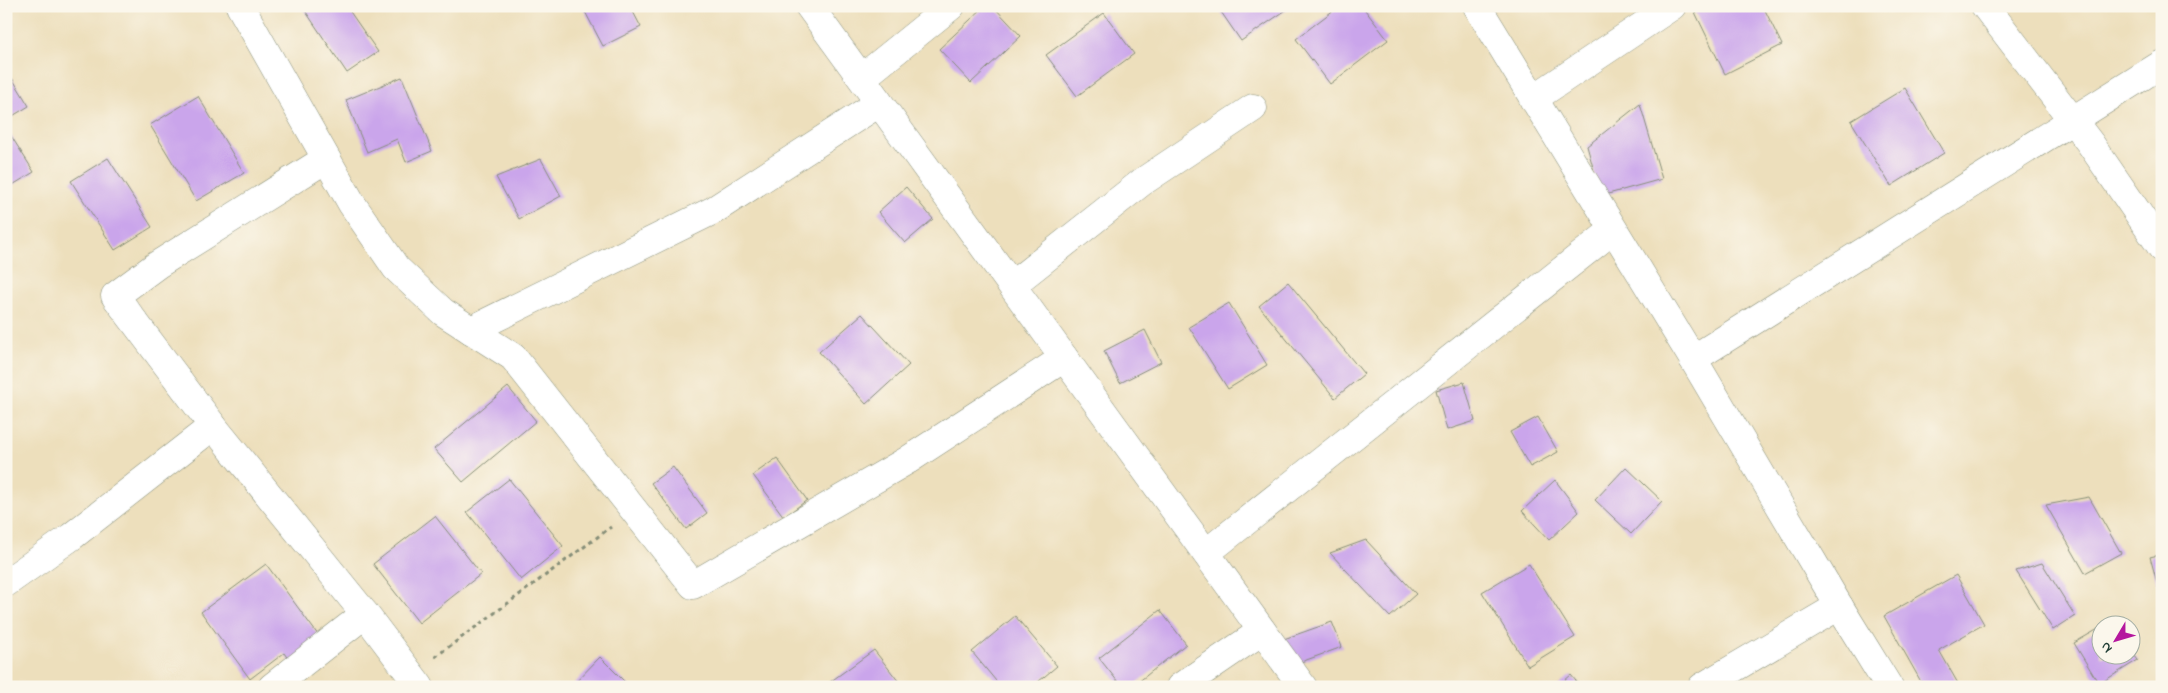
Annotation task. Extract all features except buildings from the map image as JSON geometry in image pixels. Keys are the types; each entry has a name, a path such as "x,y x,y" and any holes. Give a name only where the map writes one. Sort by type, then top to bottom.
{"street":[{"path":"240,6 352,204 396,268 443,312 513,357 693,584 908,460 1064,358"},
{"path":"810,6 1303,687"},
{"path":"862,78 951,6"},
{"path":"1477,6 1693,359 1889,687"},
{"path":"1533,99 1672,6"},
{"path":"1985,6 2072,120 2162,248"},
{"path":"1693,359 2162,64"},
{"path":"471,330 714,210 880,103"},
{"path":"1012,285 1142,182 1253,108"},
{"path":"326,158 157,266 114,296 213,426 416,680"},
{"path":"1206,553 1613,230"},
{"path":"6,583 71,536 213,426"},
{"path":"1702,687 1839,606"},
{"path":"272,687 365,614"},
{"path":"1180,687 1262,631"}],"path":[{"path":"416,680 633,510"}]}
